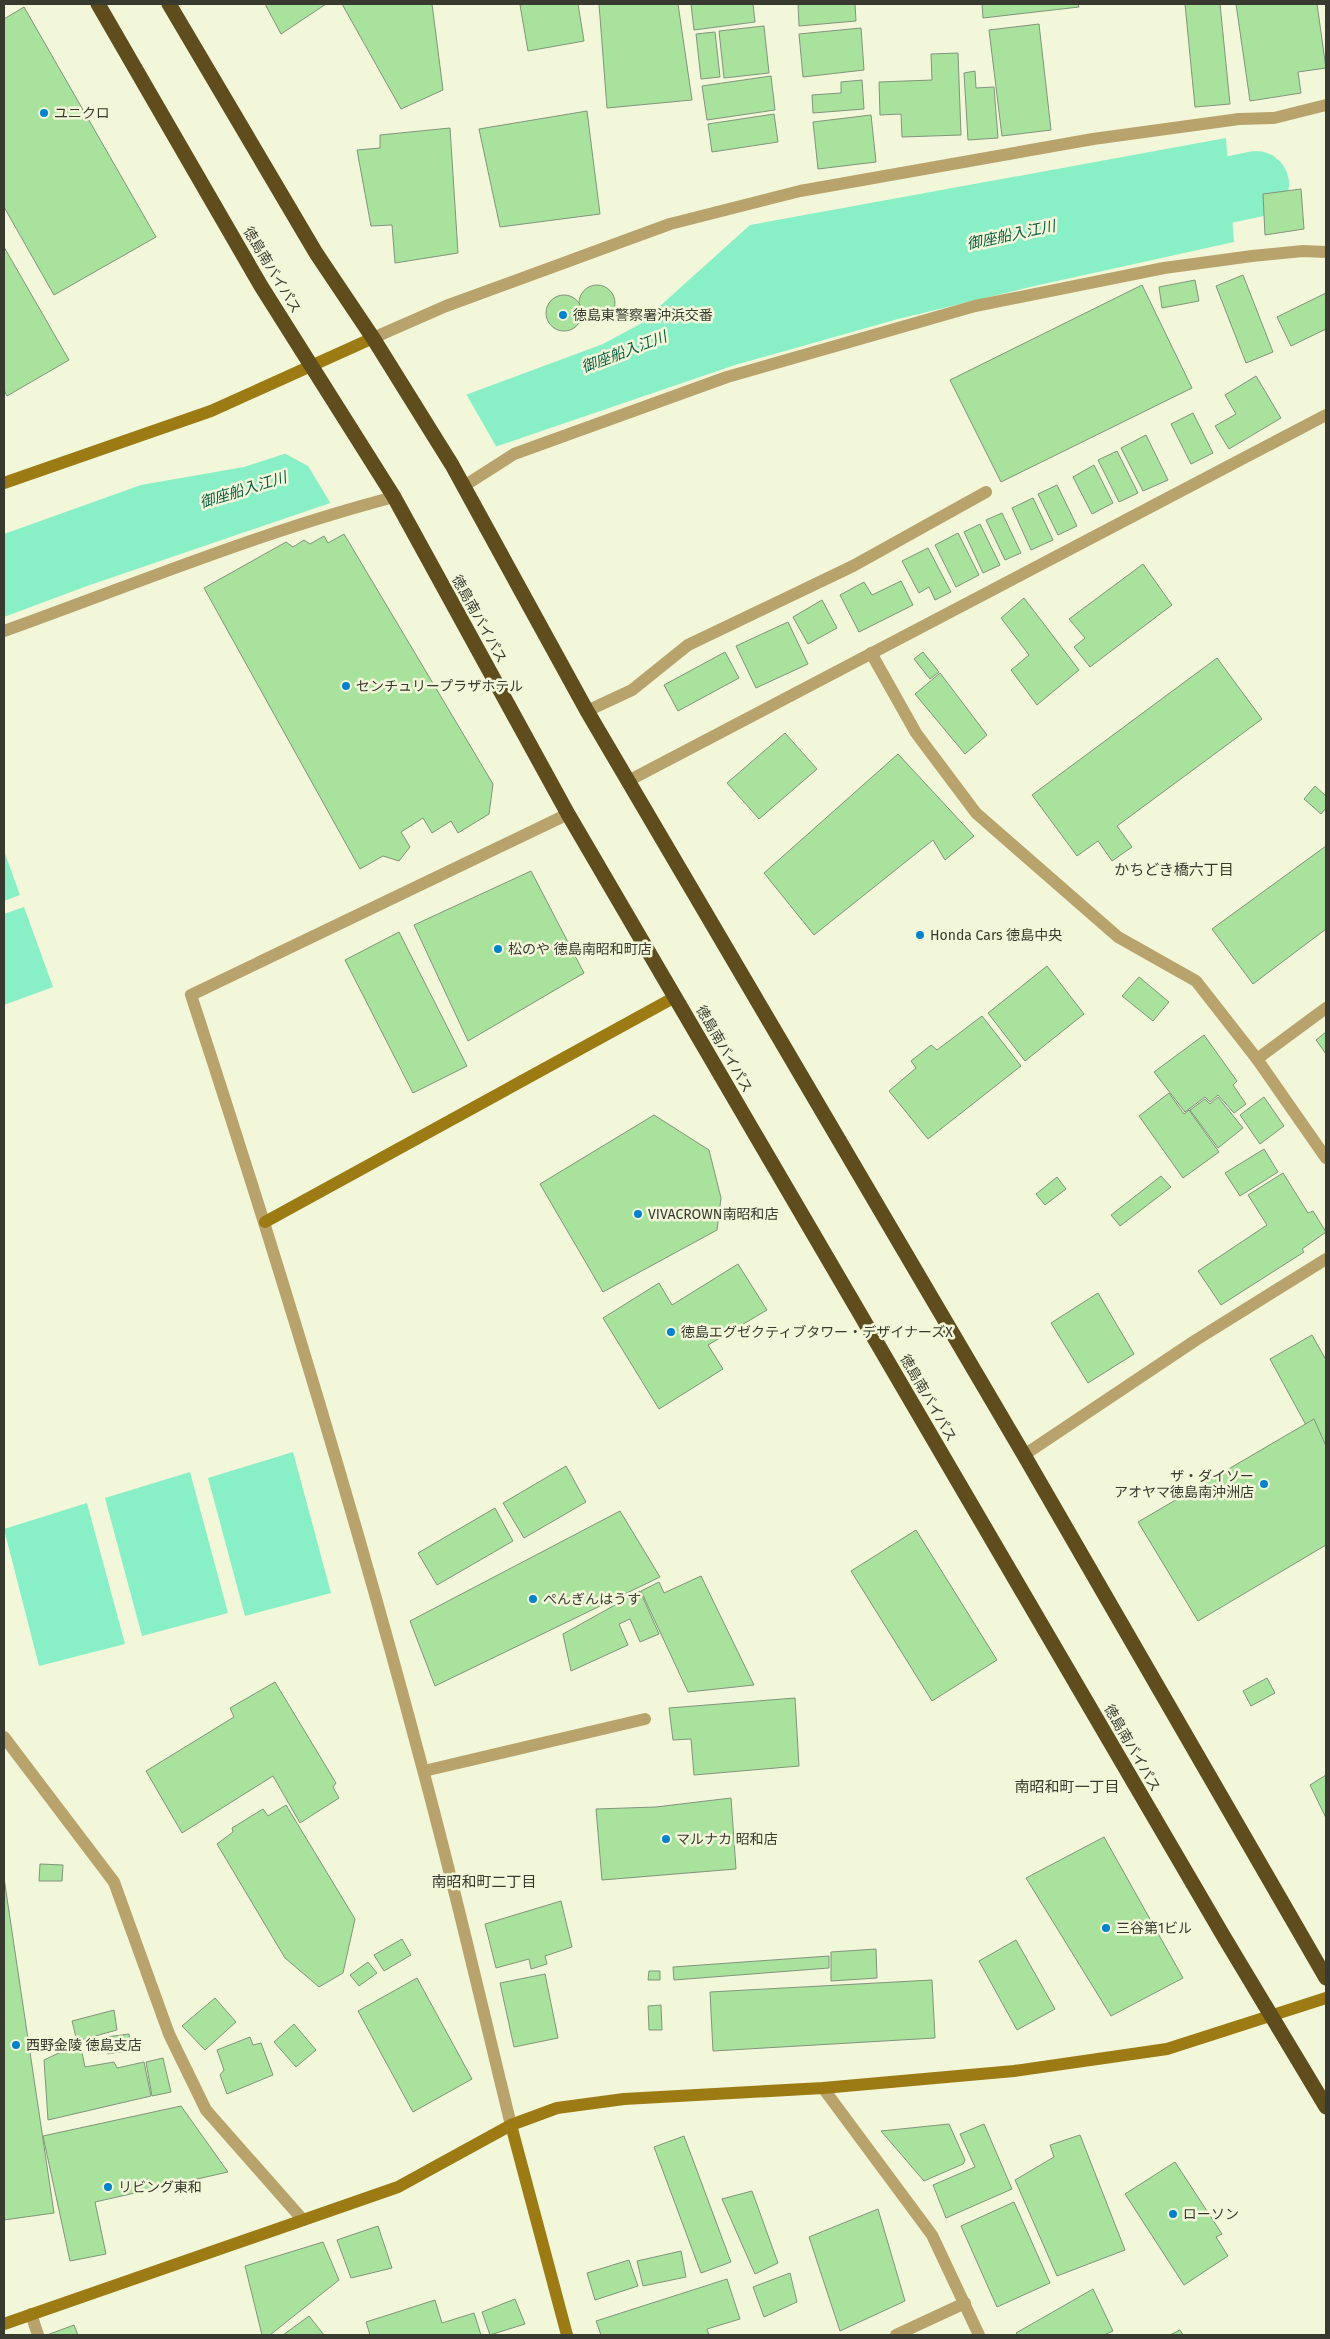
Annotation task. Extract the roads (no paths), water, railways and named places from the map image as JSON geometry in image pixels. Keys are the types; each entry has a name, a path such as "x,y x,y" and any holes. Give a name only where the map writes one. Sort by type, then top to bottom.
{"highway":[{"name":"徳島南バイパス","path":"98,4 261,286 391,492 568,814 1271,2017 1326,2107"},
{"path":"169,4 316,254 373,338 452,465 587,712 1024,1454 1326,1978"}],"street":[{"path":"4,484 211,411 446,306 670,224 800,191 1092,139 1239,118 1274,118 1326,105"},
{"path":"464,486 514,454 727,377 975,306 1164,268 1260,255 1303,251 1326,252"},
{"path":"628,781 1326,415"},
{"path":"4,630 323,518 391,492"},
{"path":"587,712 632,690 688,645 853,566 986,492"},
{"path":"871,653 916,733 976,814 1118,937 1196,981 1257,1059 1326,1158"},
{"path":"567,2335 510,2125 424,1771 265,1222 191,995 568,814"},
{"path":"265,1222 675,997"},
{"path":"1257,1059 1326,1008"},
{"path":"1024,1454 1196,1340 1326,1259"},
{"path":"424,1771 645,1719"},
{"path":"4,1738 114,1882 169,2034 206,2110 303,2220"},
{"path":"4,2324 398,2187 510,2125 557,2108 624,2099 823,2088 1014,2071 1167,2049 1326,1998"},
{"path":"823,2088 932,2234 979,2335"},
{"path":"896,2335 965,2303"},
{"path":"31,2314 38,2335"}],"water":[{"path":"1226,138 1234,242 1030,287 898,319 735,365 87,586 4,617 4,534 141,485 244,467 468,394 603,344 640,324 750,225"},
{"path":"4,851 20,895 4,901"},
{"path":"24,907 53,987 4,1005 4,914"},
{"path":"293,1452 331,1593 245,1616 208,1478"},
{"path":"190,1472 228,1613 142,1636 105,1498"},
{"path":"87,1503 125,1644 39,1666 4,1529"}],"waterway":[{"name":"御座船入江川","path":"1141,208 1256,184"}],"place":[{"name":"ユニクロ","path":"44,113"},
{"name":"徳島東警察署沖浜交番","path":"563,315"},
{"name":"センチュリープラザホテル","path":"346,686"},
{"name":"Honda Cars 徳島中央","path":"920,935"},
{"name":"松のや 徳島南昭和町店","path":"498,949"},
{"name":"VIVACROWN南昭和店","path":"638,1214"},
{"name":"徳島エグゼクティブタワー・デザイナーズX","path":"671,1332"},
{"name":"ザ・ダイソー アオヤマ徳島南沖洲店","path":"1264,1484"},
{"name":"ぺんぎんはうす","path":"533,1599"},
{"name":"マルナカ 昭和店","path":"666,1839"},
{"name":"三谷第1ビル","path":"1106,1928"},
{"name":"西野金陵 徳島支店","path":"16,2045"},
{"name":"リビング東和","path":"108,2187"},
{"name":"ローソン","path":"1173,2214"}],"district":[{"name":"かちどき橋六丁目","path":"1174,870"},
{"name":"南昭和町一丁目","path":"1067,1787"},
{"name":"南昭和町二丁目","path":"484,1882"}]}
